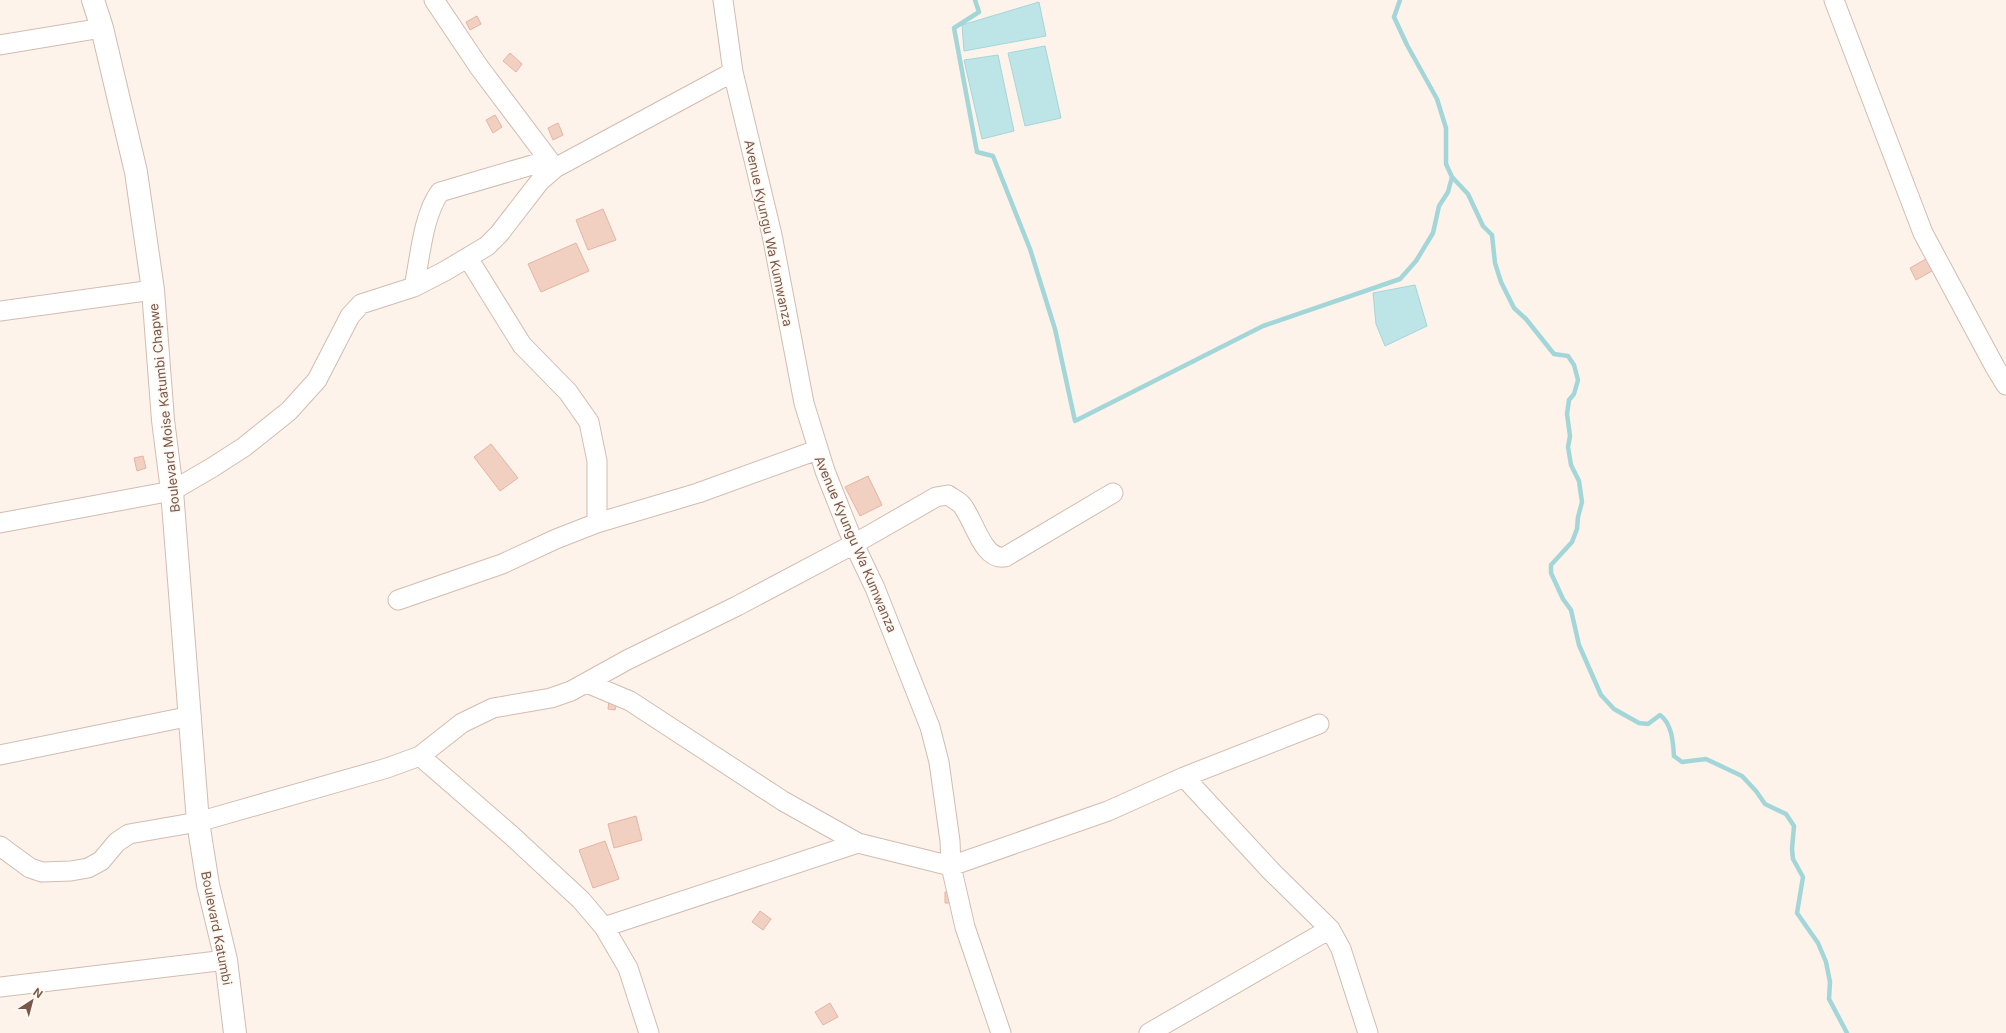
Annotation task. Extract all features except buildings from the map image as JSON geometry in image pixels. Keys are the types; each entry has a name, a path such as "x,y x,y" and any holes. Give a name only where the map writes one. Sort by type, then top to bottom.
{"street":[{"name":"Boulevard Moise Katumbi Chapwe","path":"93,0 102,28 136,172 153,290 163,420 172,491 191,716 198,822"},
{"path":"434,0 479,67 552,164"},
{"name":"Avenue Kyungu Wa Kumwanza","path":"723,0 733,72 772,235 804,403 817,450 854,544 876,588 930,727 939,762 950,841 951,866 970,947 1001,1033"},
{"path":"1834,0 1923,233 2006,385"},
{"path":"0,45 102,28"},
{"path":"414,287 429,214 434,200 440,192 552,164 733,72"},
{"path":"0,523 172,491 244,447 289,411 317,380 350,316 361,304 414,287 487,246 499,234 552,164"},
{"path":"468,258 522,345 568,392 589,422 597,461 597,523"},
{"path":"0,311 153,290"},
{"path":"398,600 502,564 556,539 597,523 698,493 817,450"},
{"path":"0,846 30,868 42,872 71,871 88,868 101,861 117,842 129,834 198,822 387,768 420,756 462,723 493,708 551,698 587,683 854,544 936,497 948,495 961,504 986,548 994,556 1005,557 1113,493"},
{"path":"612,669 630,701"},
{"path":"587,683 630,701 783,801 858,843 951,866 1108,811 1184,777 1319,724"},
{"path":"0,755 191,716"},
{"path":"420,756 511,834 581,900 604,927 628,968 649,1033"},
{"path":"1184,777 1267,867 1330,929 1341,949 1368,1033"},
{"name":"Boulevard Katumbi","path":"198,822 208,885 226,960 235,1033"},
{"path":"604,927 858,843"},
{"path":"1149,1033 1330,929"},
{"path":"0,987 226,960"}],"water":[{"path":"1039,2 1046,36 964,51 962,25"},
{"path":"1045,46 1061,118 1025,126 1008,53"},
{"path":"998,55 1014,131 982,139 964,60"},
{"path":"1415,285 1427,326 1385,346 1376,324 1373,293"}],"waterway":[{"path":"975,0 979,12 954,28 977,152 993,156 1030,249 1055,329 1075,421 1263,326 1400,279 1416,261 1433,233 1439,206 1448,192 1452,177"},
{"path":"1400,0 1394,17 1407,45 1437,99 1446,128 1446,164 1452,177 1468,194 1483,226 1492,235 1495,263 1501,282 1514,308 1526,319 1554,354 1568,356 1574,365 1578,380 1574,394 1569,400 1567,414 1570,436 1568,447 1571,465 1579,481 1582,502 1578,517 1577,529 1572,542 1551,565 1551,573 1563,599 1571,610 1579,645 1601,695 1614,709 1639,723 1648,724 1660,715 1667,723 1669,728 1674,756 1682,762 1706,759 1742,776 1756,791 1765,804 1786,814 1794,826 1792,849 1793,859 1803,877 1797,913 1818,943 1826,962 1830,982 1829,999 1847,1033"}]}
